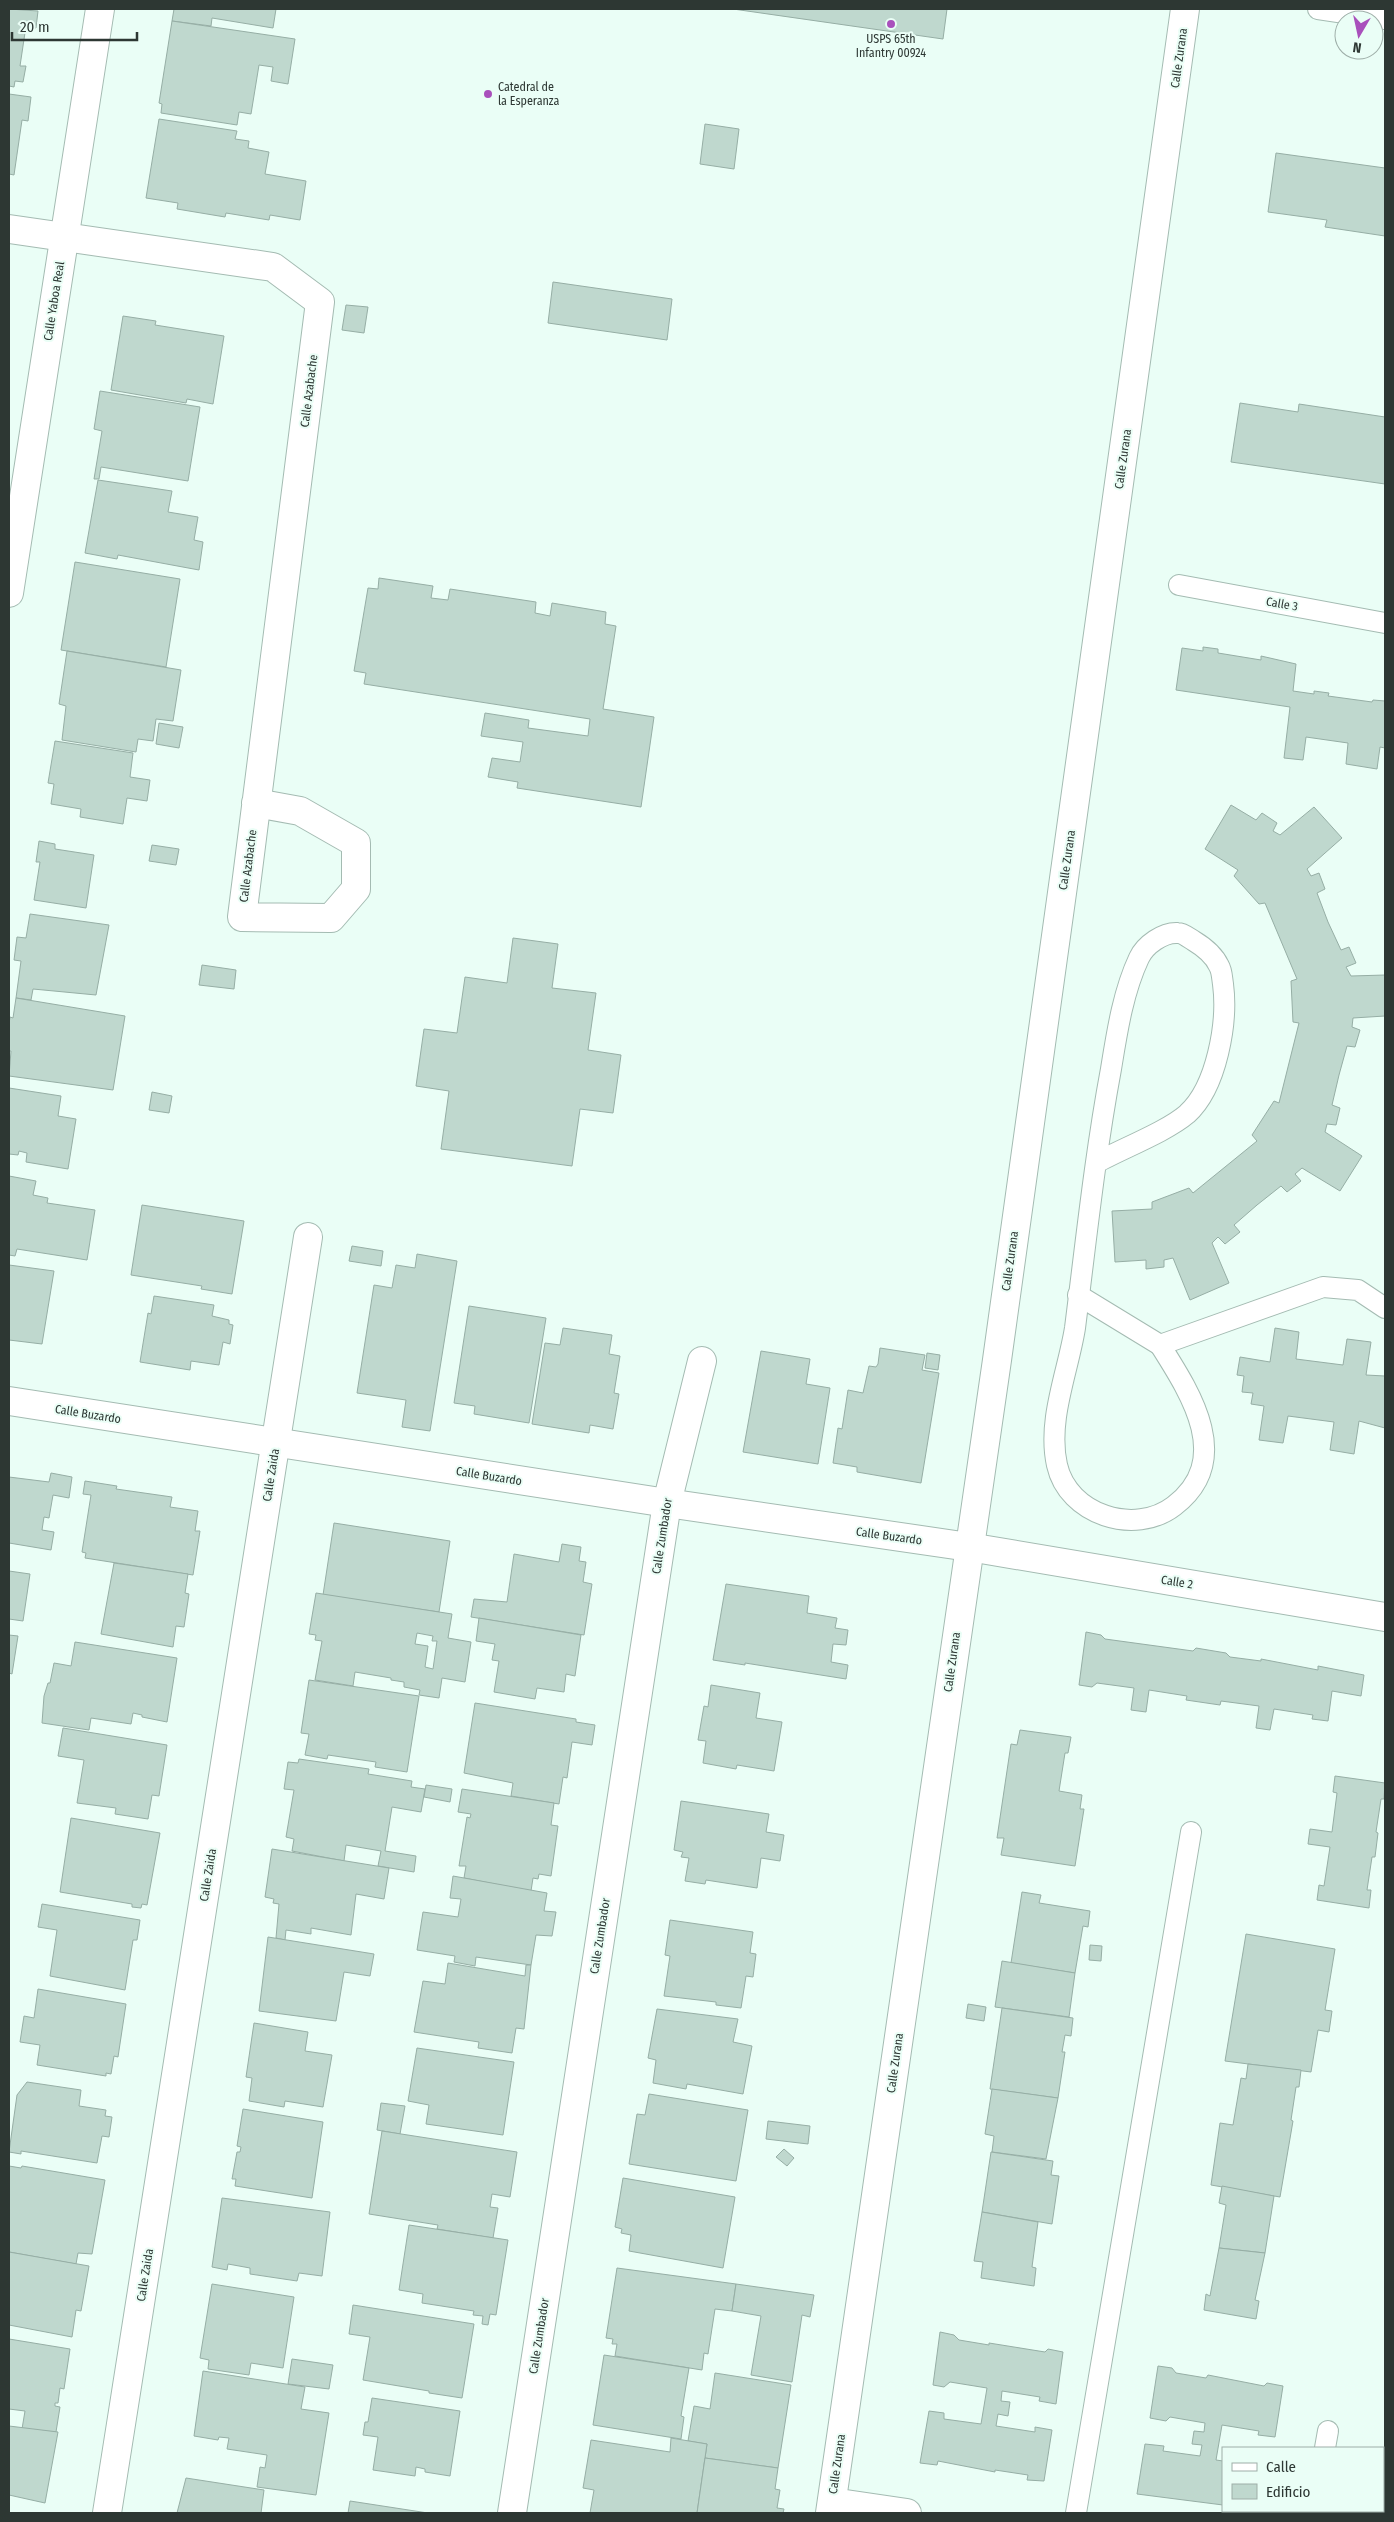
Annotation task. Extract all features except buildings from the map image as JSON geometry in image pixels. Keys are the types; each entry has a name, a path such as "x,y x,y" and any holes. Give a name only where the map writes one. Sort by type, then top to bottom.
{"street":[{"name":"Calle Yaboa Real","path":"9,593 100,9"},
{"name":"Calle Zurana","path":"831,2508 969,1547 1185,9"},
{"name":"Calle Azabache","path":"9,229 273,267 320,302 256,803 242,917 331,918 356,889 356,843 300,811 256,803"},
{"name":"Calle Zaida","path":"108,2513 308,1237"},
{"name":"Calle Zumbador","path":"512,2513 666,1503 702,1362"},
{"name":"Calle Buzardo","path":"9,1401 666,1503 969,1547"},
{"name":"Calle 2","path":"969,1547 1385,1617"},
{"path":"831,2508 907,2513"}],"lane":[{"path":"1318,9 1385,19"},
{"name":"Calle 3","path":"1179,585 1385,623"},
{"path":"1078,1295 1160,1346 1187,1388 1198,1411 1204,1439 1201,1469 1188,1495 1166,1512 1138,1519 1109,1518 1086,1508 1068,1489 1057,1468 1055,1446 1057,1413 1074,1332 1078,1295 1102,1114 1123,1006 1140,954 1162,935 1180,933 1206,948 1220,967 1225,1000 1222,1040 1206,1085 1187,1114 1151,1136 1096,1163"},
{"path":"1160,1346 1323,1287 1358,1290 1385,1308"},
{"path":"1076,2513 1191,1832"}],"place":[{"name":"USPS 65th Infantry 00924","path":"891,24"},
{"name":"Catedral de la Esperanza","path":"488,94"}]}
